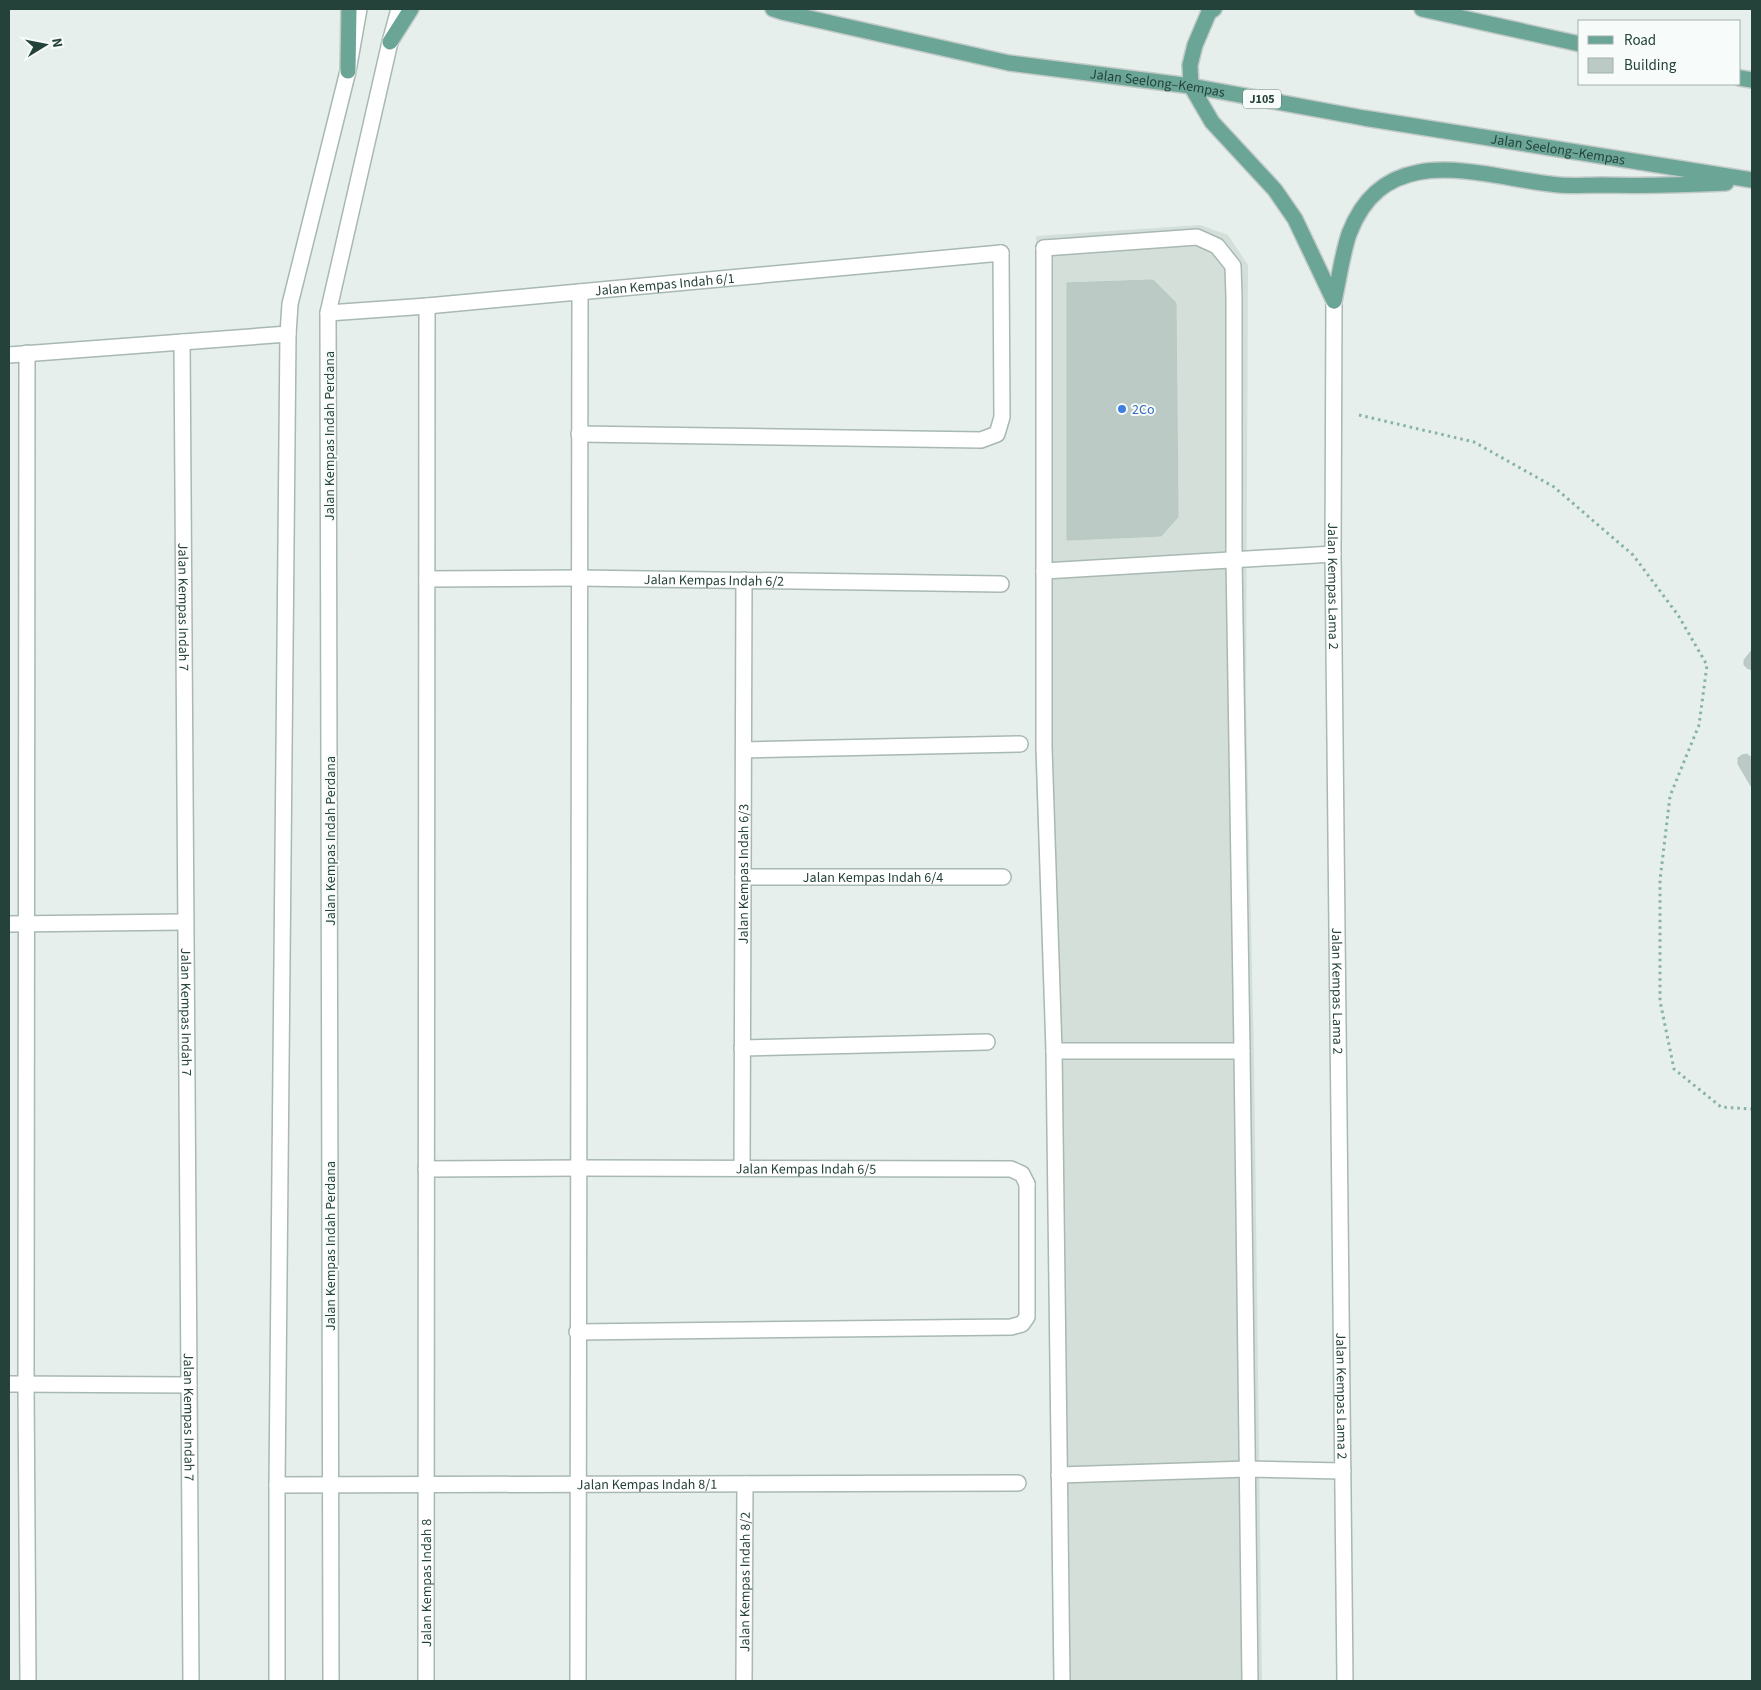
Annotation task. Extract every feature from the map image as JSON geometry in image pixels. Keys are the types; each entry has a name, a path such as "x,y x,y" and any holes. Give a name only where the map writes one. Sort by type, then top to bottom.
{"main road":[{"path":"348,70 350,9"},
{"path":"390,42 411,9"},
{"name":"Jalan Seelong–Kempas","path":"763,9 777,10 1009,63 1191,86 1364,118 1752,181"},
{"path":"1214,9 1209,12 1195,46 1190,65 1191,86 1212,122 1275,190 1295,219 1334,301"},
{"path":"1422,9 1578,44"},
{"path":"1334,301 1349,234 1364,205 1386,184 1411,174 1447,169 1495,174 1559,185 1645,186 1752,181"}],"street":[{"path":"277,1681 277,1485 288,334 290,304 348,70 359,9"},
{"name":"Jalan Kempas Indah Perdana","path":"331,1681 328,313 399,9"},
{"path":"1062,1681 1054,1051 1044,747 1044,248 1197,237 1217,246 1233,266 1234,560 1250,1681"},
{"name":"Jalan Kempas Indah 6/1","path":"328,313 427,306 1001,253 1002,418 998,434 980,440 579,434"},
{"path":"578,1681 577,1332 580,292"},
{"name":"Jalan Kempas Lama 2","path":"1334,301 1334,554 1344,1681"},
{"name":"Jalan Kempas Indah 8","path":"426,1681 427,306"},
{"path":"9,355 288,334"},
{"name":"Jalan Kempas Indah 7","path":"182,342 191,1681"},
{"path":"27,353 26,1384 28,1681"},
{"path":"1044,571 1334,554"},
{"name":"Jalan Kempas Indah 6/2","path":"427,579 579,578 1001,584"},
{"name":"Jalan Kempas Indah 6/3","path":"742,1168 744,580"},
{"path":"744,750 1020,744"},
{"name":"Jalan Kempas Indah 6/4","path":"743,877 1003,878"},
{"path":"9,924 185,922"},
{"path":"742,1048 986,1042"},
{"path":"1054,1051 1242,1051"},
{"name":"Jalan Kempas Indah 6/5","path":"426,1170 578,1168 1011,1169 1022,1174 1026,1184 1027,1318 1022,1324 1011,1327 577,1332"},
{"path":"9,1384 189,1385"},
{"path":"1059,1474 1248,1469 1343,1471"},
{"name":"Jalan Kempas Indah 8/1","path":"277,1485 1018,1483"},
{"name":"Jalan Kempas Indah 8/2","path":"744,1681 745,1484"}],"path":[{"path":"1334,409 1474,442 1554,487 1633,555 1682,623 1707,664 1699,725 1670,796 1660,880 1660,1000 1674,1069 1721,1107 1752,1109"}],"shaded area":[{"path":"1200,225 1228,235 1248,265 1246,699 1254,1060 1262,1681 1053,1681 1046,1052 1035,751 1036,236"}],"building":[{"path":"1153,280 1176,303 1178,517 1161,536 1067,540 1067,283"},
{"path":"1752,650 1752,670 1744,665 1744,660"},
{"path":"1747,754 1752,758 1752,788 1738,764 1738,758"}],"place":[{"name":"2Co","path":"1122,409"}]}
